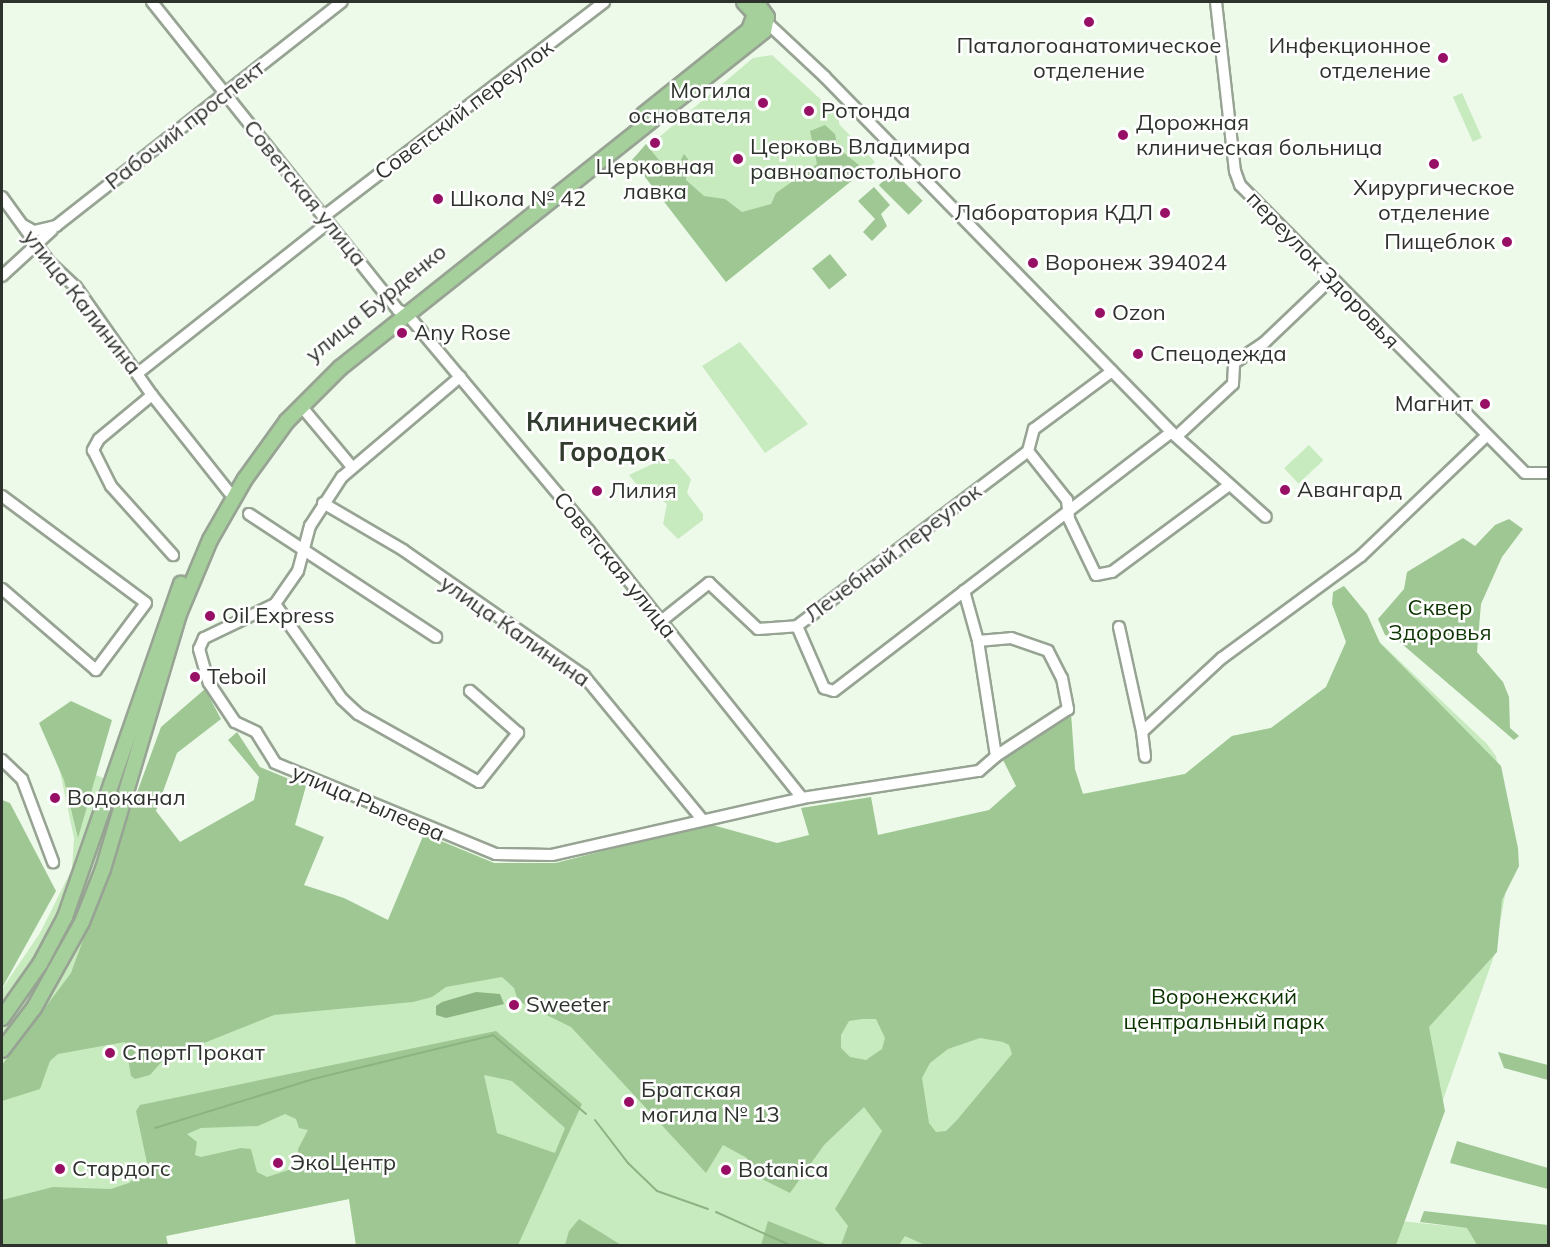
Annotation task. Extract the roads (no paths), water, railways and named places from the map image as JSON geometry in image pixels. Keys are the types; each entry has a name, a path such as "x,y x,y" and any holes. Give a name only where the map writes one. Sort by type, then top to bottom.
{"main road":[{"path":"744,2 759,12"},
{"name":"улица Бурденко","path":"2,1018 40,964 65,917 134,713 186,572 229,492 279,417 307,387 403,312 745,34 754,24 759,12"},
{"name":"улица Бурденко","path":"2,1050 45,990 82,922 150,718 179,614 210,540 245,479 301,406 403,312"}],"street":[{"name":"Советская улица","path":"152,2 326,220 460,377 802,798"},
{"name":"Рабочий проспект","path":"37,246 56,226 342,2"},
{"name":"Советский переулок","path":"138,373 326,220 604,2"},
{"name":"переулок Здоровья","path":"1216,2 1235,171 1240,185 1525,473 1548,473"},
{"path":"759,12 1174,434 1228,486 1266,517"},
{"name":"улица Калинина","path":"2,197 37,246 75,287 152,395 229,492"},
{"path":"23,225 34,231 56,226"},
{"path":"2,276 37,246"},
{"path":"797,626 828,692 1174,434 1233,384 1234,363 1265,342 1332,278"},
{"name":"Лечебный переулок","path":"660,622 709,583 758,630 797,626 1028,451 1034,429 1112,371"},
{"path":"460,377 352,467 323,503 304,549 298,571 275,604 342,699 358,714 479,782 518,733 470,691"},
{"path":"152,395 99,439 93,450 111,486 173,555"},
{"path":"301,406 352,467"},
{"path":"1142,732 1222,658 1360,556 1486,436"},
{"path":"1028,451 1067,500 1069,512 1096,575 1112,572 1228,486"},
{"path":"2,496 146,603 96,670 78,652 2,589"},
{"name":"улица Калинина","path":"323,503 403,550 584,676 700,818"},
{"path":"249,514 436,637"},
{"path":"964,591 978,642 996,756"},
{"name":"улица Рылеева","path":"275,604 204,638 199,649 209,682 235,722 256,732 275,763 496,854 552,855 700,818 802,798 979,771 996,756 1068,709 1062,678 1048,651 1011,638 978,642"},
{"path":"1119,627 1142,732 1145,757"},
{"path":"2,760 22,779 53,862"}],"waterway":[{"path":"155,1128 313,1079 493,1035 586,1114"},
{"path":"595,1120 628,1163 657,1191 708,1209"},
{"path":"716,1212 792,1246"}],"place":[{"name":"Паталогоанатомическое отделение","path":"1089,22"},
{"name":"Инфекционное отделение","path":"1443,58"},
{"name":"Могила основателя","path":"763,103"},
{"name":"Ротонда","path":"809,111"},
{"name":"Дорожная клиническая больница","path":"1123,135"},
{"name":"Церковная лавка","path":"655,143"},
{"name":"Церковь Владимира равноапостольного","path":"738,159"},
{"name":"Хирургическое отделение","path":"1434,164"},
{"name":"Школа № 42","path":"438,199"},
{"name":"Лаборатория КДЛ","path":"1165,213"},
{"name":"Пищеблок","path":"1507,242"},
{"name":"Воронеж 394024","path":"1033,263"},
{"name":"Ozon","path":"1100,313"},
{"name":"Any Rose","path":"402,333"},
{"name":"Спецодежда","path":"1138,354"},
{"name":"Магнит","path":"1485,404"},
{"name":"Авангард","path":"1285,490"},
{"name":"Лилия","path":"597,491"},
{"name":"Oil Express","path":"210,616"},
{"name":"Teboil","path":"195,677"},
{"name":"Водоканал","path":"55,798"},
{"name":"Sweeter","path":"514,1005"},
{"name":"СпортПрокат","path":"110,1053"},
{"name":"Братская могила № 13","path":"629,1102"},
{"name":"ЭкоЦентр","path":"278,1163"},
{"name":"Стардогс","path":"60,1169"},
{"name":"Botanica","path":"726,1170"}],"district":[{"name":"Клинический Городок","path":"612,436"}],"park label":[{"name":"Сквер Здоровья","path":"1440,620"},
{"name":"Воронежский центральный парк","path":"1224,1008"}]}
